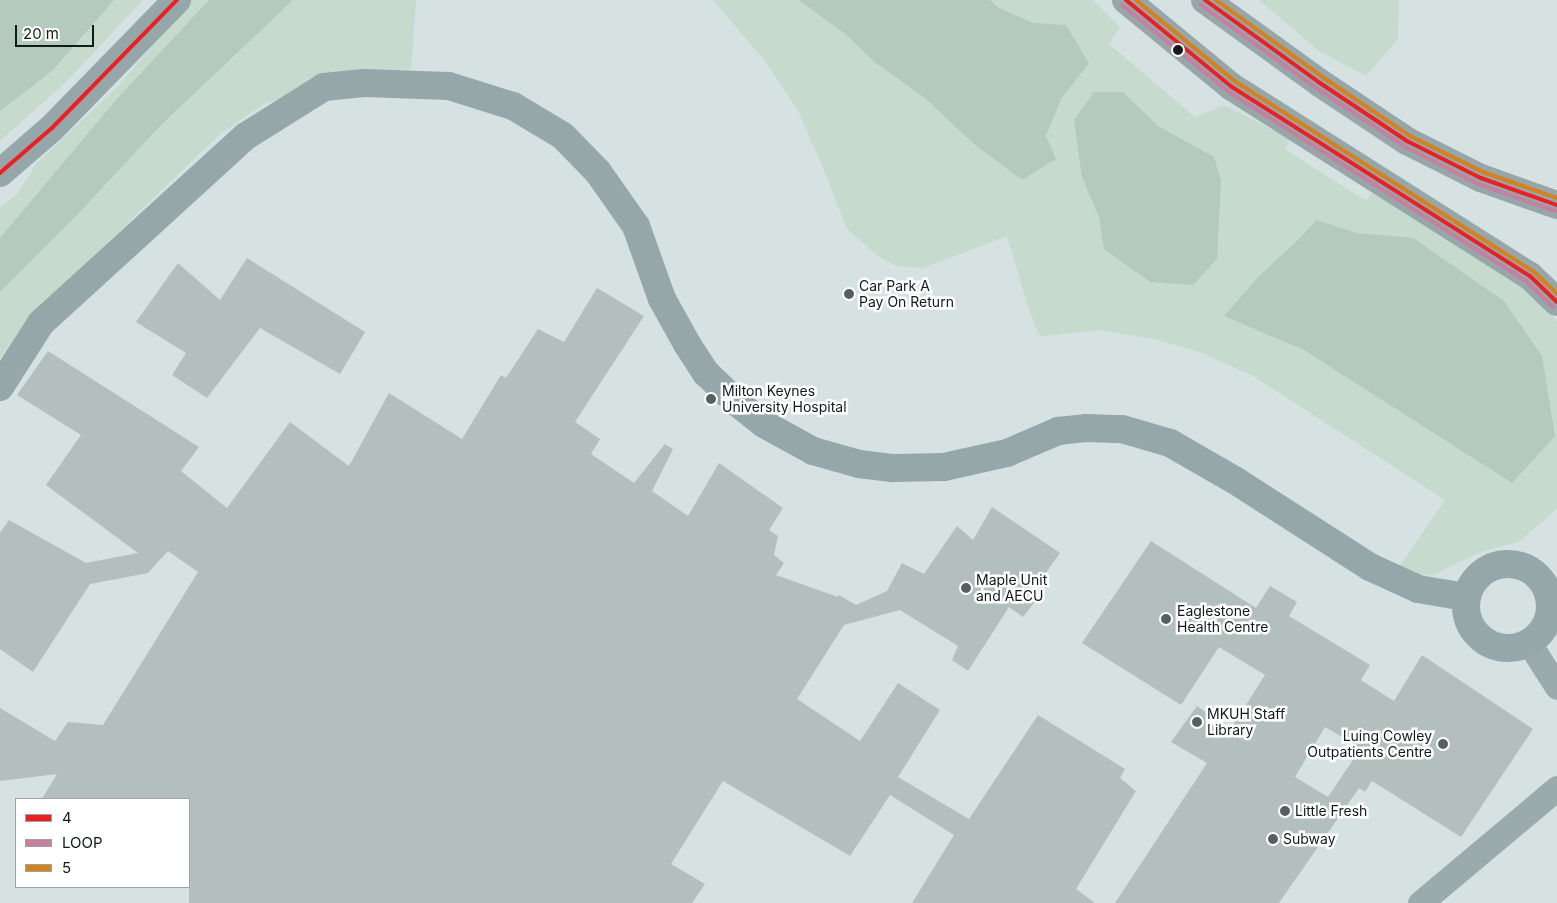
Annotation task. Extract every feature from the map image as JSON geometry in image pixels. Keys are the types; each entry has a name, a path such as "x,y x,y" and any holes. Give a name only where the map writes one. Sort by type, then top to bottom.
{"highway":[{"path":"1126,0 1232,87 1530,276 1557,302"},
{"path":"1205,0 1320,83 1408,141 1481,178 1557,205"}],"street":[{"path":"0,173 52,128 177,0"},
{"path":"0,386 41,323 246,136 324,87 364,83 449,86 513,106 564,136 598,172 636,226 662,299 687,344 706,373 736,402 764,424 813,452 859,464 894,468 944,467 1007,453 1058,431 1086,428 1122,428 1170,443 1236,481 1370,567 1418,590 1466,597"},
{"path":"1519,564 1532,570 1550,573 1548,592 1551,607 1548,621 1541,634 1518,648 1506,649 1494,646 1483,640 1468,621 1466,597 1471,584 1480,573 1498,565 1519,564"},
{"path":"1529,643 1557,687"},
{"path":"1420,903 1557,788"}],"green space":[{"path":"0,0 143,0 66,82 0,141"},
{"path":"0,0 114,0 53,70 0,111"},
{"path":"191,0 416,0 411,69 368,71 264,104 218,136 27,320 0,359 0,208 18,193 36,164 118,86"},
{"path":"209,0 293,0 161,125 74,218 0,292 0,238 115,101"},
{"path":"713,0 1093,0 1120,27 1109,44 1195,117 1224,105 1254,120 1290,139 1285,149 1366,201 1375,189 1524,282 1557,321 1557,509 1520,541 1478,553 1433,575 1403,574 1397,570 1445,500 1253,376 1202,353 1158,340 1101,330 1040,336 1029,310 1007,236 923,268 896,266 878,256 847,229 822,165 797,109 764,60"},
{"path":"799,0 990,0 997,7 1033,23 1066,25 1089,63 1061,99 1046,136 1056,159 1022,180 975,145 926,99 876,63 844,33"},
{"path":"1259,0 1399,0 1398,39 1366,76 1319,51"},
{"path":"1094,92 1123,92 1158,126 1214,157 1221,180 1217,259 1193,285 1150,282 1104,249 1099,217 1082,177 1074,120"},
{"path":"1316,220 1357,233 1413,238 1504,301 1542,356 1555,436 1512,483 1304,350 1224,316 1258,277 1300,238"}],"building":[{"path":"247,258 365,332 340,374 260,328 207,398 172,375 186,353 136,322 178,263 220,300"},
{"path":"597,288 644,316 575,422 600,439 591,454 634,483 665,444 673,449 652,491 688,516 719,463 783,508 769,530 778,536 774,555 784,563 776,575 838,597 839,595 856,605 887,591 902,563 924,574 957,526 973,540 992,507 1060,553 1040,581 1047,586 1023,617 1009,607 968,671 952,660 958,646 900,610 844,625 797,699 860,741 898,683 940,710 898,777 969,819 1038,715 1125,769 1120,778 1136,791 1076,889 1095,903 912,903 954,835 890,795 850,856 723,781 671,864 705,884 692,903 189,903 190,798 43,798 57,774 0,781 0,708 55,741 68,722 103,725 198,572 168,551 148,573 90,584 33,672 0,649 0,533 9,520 86,563 138,553 46,485 81,435 17,395 48,351 199,447 181,471 227,508 290,422 349,466 389,393 462,439 501,375 506,378 538,329 564,342"},
{"path":"1151,541 1256,608 1270,586 1297,602 1289,616 1370,665 1361,680 1394,701 1422,655 1533,729 1461,837 1372,781 1365,792 1359,788 1279,903 1115,903 1207,763 1171,742 1197,706 1230,730 1265,675 1219,647 1181,705 1082,643","holes":["1325,727 1361,748 1328,797 1295,777"]}],"transit line":[{"name":"4","path":"0,173 52,128 177,0"},
{"name":"4","path":"1126,0 1232,87 1530,276 1557,302"},
{"name":"5","path":"1136,0 1236,82 1533,271 1557,293"},
{"name":"4","path":"1205,0 1320,83 1407,141 1481,178 1557,205"},
{"name":"5","path":"1216,0 1324,78 1410,136 1483,172 1557,198"},
{"name":"LOOP","path":"1122,5 1229,92 1526,281 1553,307"},
{"name":"LOOP","path":"1201,5 1316,88 1404,146 1478,184 1555,211"}],"place":[{"name":"Car Park A Pay On Return","path":"849,294"},
{"name":"Milton Keynes University Hospital","path":"711,399"},
{"name":"Maple Unit and AECU","path":"966,588"},
{"name":"Eaglestone Health Centre","path":"1166,619"},
{"name":"MKUH Staff Library","path":"1197,722"},
{"name":"Luing Cowley Outpatients Centre","path":"1443,744"},
{"name":"Little Fresh","path":"1285,811"},
{"name":"Subway","path":"1273,839"}]}
